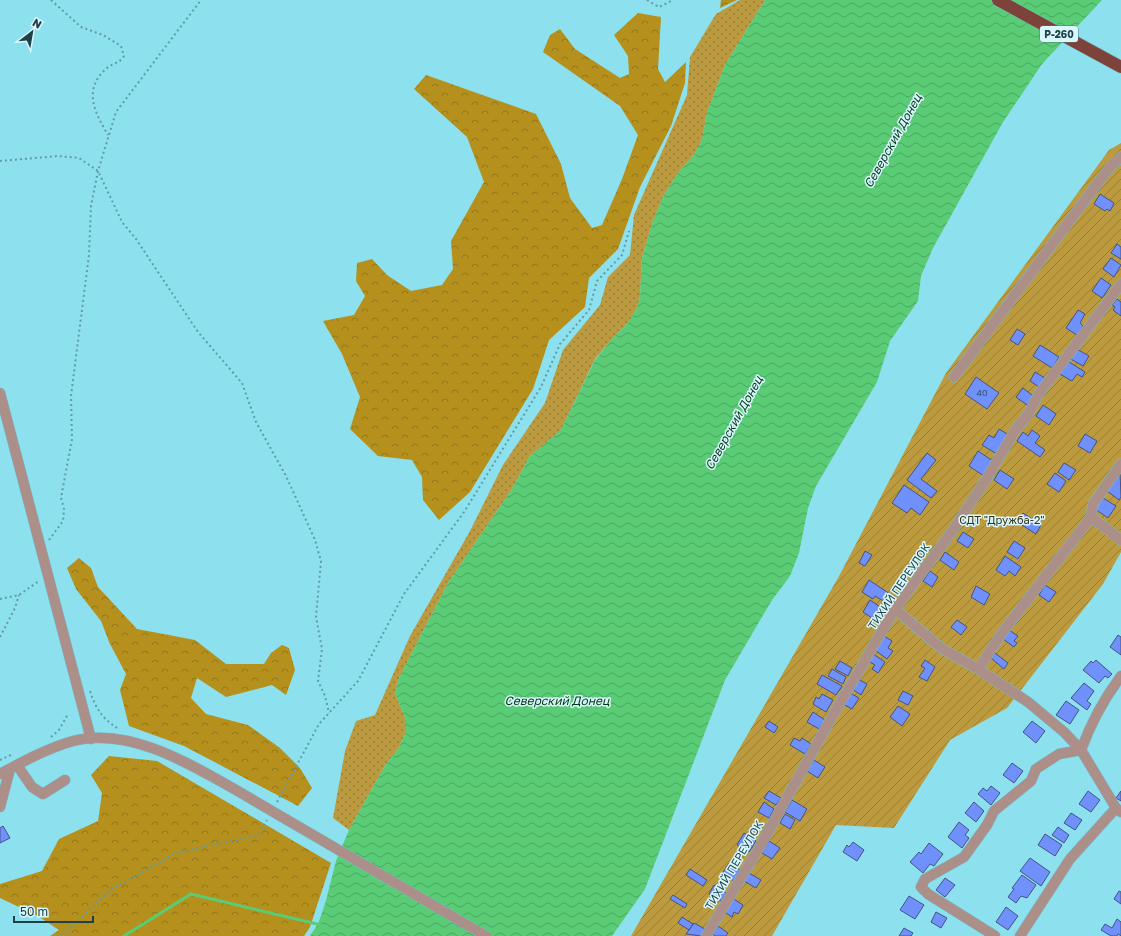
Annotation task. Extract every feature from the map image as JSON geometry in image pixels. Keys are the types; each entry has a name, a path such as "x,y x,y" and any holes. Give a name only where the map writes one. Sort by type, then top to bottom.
{"highway":[{"name":"Р-260","path":"998,0 1121,68"}],"street":[{"path":"954,377 1098,182 1111,166 1121,157"},
{"name":"ТИХИЙ ПЕРЕУЛОК","path":"706,936 759,848 833,715 895,609 981,488 1016,429 1029,413 1038,395 1121,284"},
{"path":"0,393 90,739"},
{"path":"978,669 1002,633 1091,517 1093,504 1121,464"},
{"path":"1091,517 1121,540"},
{"path":"895,609 941,648 978,669 1028,702 1064,732 1081,750 1119,810 1070,859 1020,936"},
{"path":"1081,750 1090,724 1121,676"},
{"path":"0,774 73,741 115,739 146,746 173,756 236,790 486,936"},
{"path":"995,936 928,894 921,887 925,879 964,857 987,825 994,811 1031,781 1036,769 1059,754 1081,750"},
{"path":"14,767 32,787 43,794 66,780"},
{"path":"0,807 14,767"}],"path":[{"path":"51,0 81,27 103,35 121,46 124,56 121,61 110,66 98,76 92,95 94,108 108,135"},
{"path":"41,548 56,533 63,521 64,509 60,498 72,439 71,396 89,255 91,206 98,171 108,135 116,112 200,0"},
{"path":"647,0 659,7 673,0"},
{"path":"0,160 58,156 79,158 98,171 122,222 136,239 198,332 242,383 256,422 286,476 315,540 321,561 316,617 322,649 318,681 326,696 329,713"},
{"path":"274,807 319,724 358,681 404,594 464,512 541,387 560,344 589,310 597,281 622,255 629,231"},
{"path":"0,599 19,595 48,575"},
{"path":"0,637 15,608 19,595"},
{"path":"96,708 105,720 119,729"},
{"path":"48,740 59,730 68,714"},
{"path":"0,760 12,755"},
{"path":"59,936 72,927 110,890 176,854 259,835 270,814"}],"green space":[{"path":"721,0 737,0 720,8"},
{"path":"740,0 765,0 725,65 707,113 702,140 694,155 678,173 663,197 653,221 642,258 640,297 637,308 628,323 595,359 561,430 530,456 512,489 448,583 399,678 395,693 406,720 406,732 398,749 386,764 349,830 333,818 345,751 356,721 375,715 410,636 470,531 503,465 545,403 563,350 600,305 608,277 630,255 634,215 687,95 690,57 716,14"},
{"path":"638,13 661,17 658,69 665,82 686,62 685,83 671,126 640,187 618,249 589,278 585,307 549,340 533,389 470,492 439,520 423,500 422,477 412,460 378,456 350,429 360,397 342,354 323,321 354,315 365,296 356,281 357,263 372,259 387,275 411,291 442,285 453,269 451,241 484,182 467,137 414,89 426,75 536,114 561,164 570,198 592,228 602,225 622,179 638,135 620,106 543,52 550,35 560,29 575,49 620,78 629,74 628,56 614,35"},
{"name":"СДТ \"Дружба-2\"","path":"1121,143 1121,552 1103,584 1007,708 950,740 894,828 836,825 772,936 631,936 838,578 946,373 1109,150"},
{"path":"79,558 91,568 98,587 137,629 195,640 226,664 264,664 271,653 282,645 289,648 295,670 286,695 272,685 226,697 197,678 191,698 206,714 248,725 280,748 300,768 312,788 298,806 184,746 129,726 120,690 126,674 110,644 101,621 76,589 67,568"},
{"path":"109,756 157,761 331,863 310,927 304,936 50,936 59,930 38,916 0,898 0,884 42,871 59,839 98,821 102,793 91,775"}],"water":[{"name":"Северский Донец","path":"765,0 1102,0 1042,64 1003,122 933,248 921,276 918,301 890,341 877,382 816,486 808,508 799,553 790,576 772,600 725,680 645,889 612,936 310,936 318,924 325,904 336,861 349,830 386,764 398,749 406,732 406,720 395,693 399,678 448,583 512,489 530,456 561,430 595,360 612,339 628,323 637,308 640,297 642,258 653,221 663,197 678,173 694,155 702,140 707,113 725,65"}],"building":[{"path":"1100,194 1114,203 1110,211 1107,209 1105,211 1094,204"},
{"path":"1117,244 1121,247 1121,259 1111,253"},
{"path":"1111,258 1121,265 1114,277 1103,269"},
{"path":"1101,278 1111,285 1102,298 1092,291"},
{"path":"1117,299 1121,302 1121,316 1113,310 1115,307 1112,305"},
{"path":"1078,310 1085,314 1080,323 1083,326 1077,335 1066,328"},
{"path":"1017,329 1025,334 1018,345 1010,340"},
{"path":"1040,345 1059,357 1052,368 1033,356"},
{"path":"1075,348 1089,356 1083,366 1069,358"},
{"path":"1066,360 1085,372 1082,377 1077,374 1072,381 1058,373"},
{"path":"1035,372 1045,378 1039,387 1030,381"},
{"path":"976,377 999,393 987,409 965,394"},
{"path":"1023,388 1033,396 1027,405 1016,397"},
{"path":"1043,405 1056,414 1049,425 1036,416"},
{"path":"999,429 1009,435 997,454 982,445 989,435 994,438"},
{"path":"1032,430 1040,436 1035,443 1045,450 1040,457 1017,441 1023,432 1028,436"},
{"path":"1085,434 1097,441 1090,453 1078,446"},
{"path":"978,451 993,461 984,476 969,466"},
{"path":"927,453 936,460 921,479 937,491 931,498 907,480"},
{"path":"1064,463 1076,470 1069,480 1058,472"},
{"path":"1000,470 1014,479 1007,489 994,480"},
{"path":"1120,472 1121,497 1119,500 1107,491"},
{"path":"1055,473 1066,481 1059,492 1047,484"},
{"path":"904,485 929,502 920,515 911,508 907,513 892,503"},
{"path":"1103,498 1116,506 1108,518 1095,509"},
{"path":"1023,513 1041,525 1036,534 1017,522"},
{"path":"963,532 974,539 968,548 957,541"},
{"path":"1014,541 1025,548 1018,559 1007,552"},
{"path":"865,551 872,555 865,566 859,563"},
{"path":"945,552 959,562 954,570 940,560"},
{"path":"1005,556 1021,567 1015,576 1009,571 1005,576 996,570"},
{"path":"930,571 938,577 932,587 923,581"},
{"path":"869,580 896,598 891,606 875,596 873,599 862,592"},
{"path":"1045,585 1056,592 1049,602 1039,595"},
{"path":"976,586 990,594 984,605 971,597"},
{"path":"870,600 883,609 875,620 863,612"},
{"path":"957,620 967,627 961,635 951,627"},
{"path":"1009,630 1018,636 1014,641 1017,643 1014,647 1003,639"},
{"path":"1118,635 1121,637 1121,655 1110,647"},
{"path":"884,636 892,641 888,648 893,651 887,659 875,650"},
{"path":"995,653 1008,663 1004,669 991,658"},
{"path":"873,654 885,662 878,673 872,669 875,665 868,661"},
{"path":"925,660 935,667 927,681 919,677 925,668 921,666"},
{"path":"1096,660 1112,674 1108,678 1105,676 1099,683 1083,670 1091,661 1093,663"},
{"path":"840,661 852,668 848,676 835,669"},
{"path":"832,669 846,677 843,684 828,676"},
{"path":"822,675 842,686 836,695 817,684"},
{"path":"858,679 867,684 861,695 852,689"},
{"path":"1084,683 1094,691 1087,701 1091,704 1087,710 1071,698"},
{"path":"903,691 913,696 908,705 898,700"},
{"path":"850,693 859,698 852,709 843,704"},
{"path":"822,694 833,700 826,712 813,704 816,697 819,699"},
{"path":"1066,701 1079,710 1070,724 1056,715"},
{"path":"898,706 910,714 902,726 890,717"},
{"path":"813,712 825,720 819,729 807,722"},
{"path":"769,721 778,727 774,733 765,727"},
{"path":"1032,721 1045,731 1036,743 1023,732"},
{"path":"794,738 800,741 802,738 811,744 805,754 790,745"},
{"path":"814,760 825,767 818,778 807,771"},
{"path":"1012,763 1023,771 1014,783 1003,775"},
{"path":"991,786 1000,793 991,805 978,794 983,788 987,791"},
{"path":"769,791 781,798 776,805 764,798"},
{"path":"1088,791 1100,800 1091,812 1079,804"},
{"path":"1121,791 1121,801 1116,798"},
{"path":"792,800 807,809 800,821 785,812"},
{"path":"764,802 774,809 769,818 758,812"},
{"path":"974,802 984,811 976,822 965,813"},
{"path":"1071,813 1082,820 1075,830 1064,823"},
{"path":"785,814 795,820 790,829 780,823"},
{"path":"959,822 969,830 965,835 969,838 962,848 948,837"},
{"path":"3,826 10,838 0,843 0,828"},
{"path":"1058,827 1069,835 1064,843 1052,835"},
{"path":"744,833 756,841 749,852 737,845"},
{"path":"1045,834 1062,845 1055,856 1038,845"},
{"path":"769,841 780,848 772,859 762,853"},
{"path":"853,842 864,850 857,861 843,852 847,845 849,847"},
{"path":"929,843 943,854 934,866 930,864 923,873 910,862 919,852 921,854"},
{"path":"1030,858 1050,872 1041,886 1020,871"},
{"path":"729,863 740,870 734,881 722,874"},
{"path":"690,869 707,880 703,886 686,875"},
{"path":"749,873 761,880 756,888 744,881"},
{"path":"1022,875 1036,885 1027,898 1021,896 1016,903 1008,897 1014,889 1012,888"},
{"path":"945,878 955,885 945,897 936,890"},
{"path":"714,885 726,893 721,901 709,894"},
{"path":"1119,891 1121,892 1121,904 1114,899"},
{"path":"673,895 687,904 685,908 670,899"},
{"path":"909,896 924,905 915,919 900,910"},
{"path":"732,898 743,905 738,914 734,912 732,917 723,911"},
{"path":"1006,907 1018,916 1008,930 996,922"},
{"path":"936,912 947,918 941,928 931,922"},
{"path":"682,917 693,924 689,930 678,923"},
{"path":"1117,919 1121,922 1121,936 1118,934 1117,936 1111,936 1101,930 1105,924 1112,928"},
{"path":"694,923 705,929 701,936 686,934"},
{"path":"718,926 728,933 726,936 715,936 713,934"},
{"path":"904,928 913,933 911,936 899,936"}],"waterway":[{"path":"124,936 191,894 321,925"}]}
